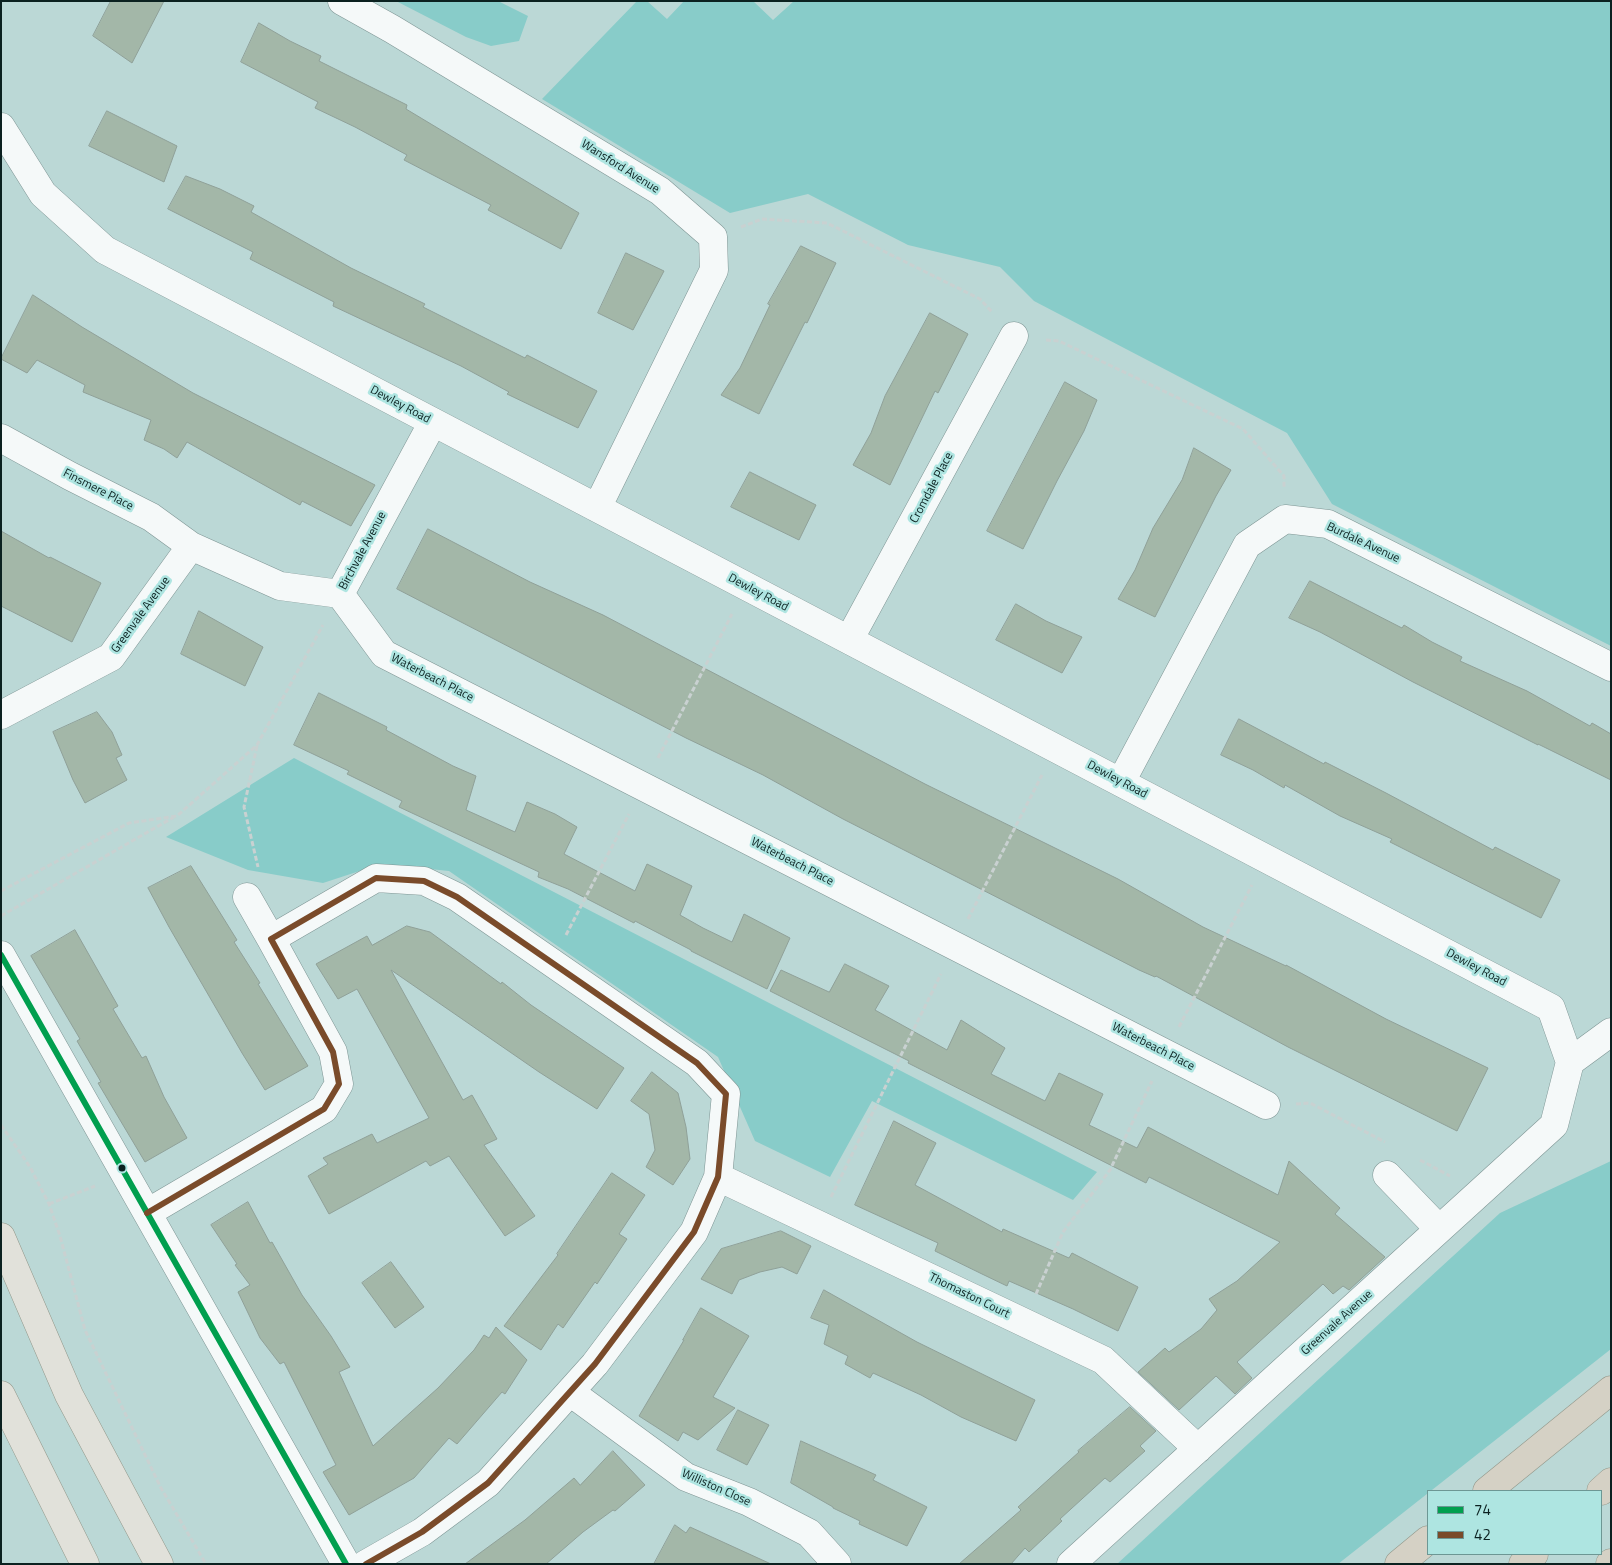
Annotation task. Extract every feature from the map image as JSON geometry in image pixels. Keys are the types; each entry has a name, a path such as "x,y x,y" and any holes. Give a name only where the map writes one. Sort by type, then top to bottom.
{"highway":[{"path":"1488,1490 1611,1390"},
{"path":"1399,1564 1427,1541"},
{"path":"1523,1564 1533,1555"}],"main road":[{"path":"1,1237 69,1395 159,1564"},
{"path":"1,1395 85,1564"}],"street":[{"name":"Wansford Avenue","path":"342,1 392,29 660,191 713,237 714,270 598,508"},
{"name":"Dewley Road","path":"2,131 43,194 105,250 1551,1008 1570,1062"},
{"name":"Cromdale Place","path":"849,640 1014,336"},
{"name":"Birchvale Avenue","path":"191,546 280,586 340,594 433,422"},
{"name":"Finsmere Place","path":"1,438 151,517 191,546"},
{"name":"Burdale Avenue","path":"1121,782 1247,545 1285,519 1328,524 1611,667"},
{"name":"Greenvale Avenue","path":"1,715 111,657 191,546"},
{"name":"Waterbeach Place","path":"340,594 384,654 1266,1105"},
{"path":"271,939 376,878 424,881 457,897 697,1063 726,1094 718,1177 694,1232 595,1364 488,1483 422,1532 366,1564"},
{"path":"147,1214 324,1110 339,1084 333,1052 247,897"},
{"path":"1,955 346,1564"},
{"path":"1570,1062 1611,1032"},
{"name":"Greenvale Avenue","path":"1072,1564 1554,1125 1570,1062"},
{"path":"1386,1175 1439,1229"},
{"name":"Thomaston Court","path":"718,1177 1103,1360 1198,1448"},
{"name":"Williston Close","path":"570,1392 686,1477 748,1502 809,1532 837,1564"}],"path":[{"path":"247,897 261,881 244,807 257,745 340,594"},
{"path":"1,916 177,816 257,745"},
{"path":"817,1224 1056,748"},
{"path":"1,891 129,823 177,816"},
{"path":"1023,1322 1063,1232 1110,1170 1165,1054 1266,858"},
{"path":"1266,1105 1310,1103 1387,1143"},
{"path":"1,1125 30,1167 49,1204 60,1236 85,1330 160,1488 206,1564"},
{"path":"1412,1156 1480,1192"},
{"path":"49,1204 98,1185"}],"shaded area":[{"path":"396,1 498,1 528,16 519,41 491,46 466,37"},
{"path":"637,1 647,1 667,19 684,1 753,1 773,20 794,1 1611,1 1611,646 1332,504 1287,433 1034,301 1000,267 908,245 808,194 730,213 542,99"},
{"path":"294,758 1097,1172 1073,1200 872,1101 830,1177 755,1141 718,1057 449,871 381,864 323,883 248,870 166,837"},
{"path":"1611,1161 1611,1349 1432,1490 1427,1490 1427,1494 1338,1564 1117,1564 1500,1213"}],"building":[{"path":"111,1 164,1 132,63 93,36"},
{"path":"259,23 321,56 319,61 407,105 406,109 579,213 561,249 488,210 491,205 404,160 407,155 315,108 318,102 241,62"},
{"path":"107,111 177,146 164,182 89,146"},
{"path":"186,176 220,189 254,206 251,212 351,268 425,304 423,307 525,358 527,355 597,391 578,428 507,394 509,392 461,366 333,306 334,302 250,259 253,252 168,209"},
{"path":"801,246 836,263 759,414 721,395 740,368 770,305 768,304"},
{"path":"626,253 664,271 633,330 598,313"},
{"path":"33,295 82,327 193,393 375,485 351,526 302,501 300,505 187,442 177,458 164,449 144,440 151,420 83,392 85,385 37,360 27,373 1,359"},
{"path":"930,313 968,334 938,393 935,391 890,485 853,465 871,433 885,396"},
{"path":"1065,382 1097,400 1084,431 1023,549 987,531"},
{"path":"1194,448 1231,470 1155,617 1118,599 1135,570 1153,528 1182,480"},
{"path":"750,472 816,505 799,540 731,507"},
{"path":"428,529 530,582 603,615 925,784 1118,879 1203,927 1286,965 1386,1019 1488,1068 1457,1131 1288,1047 1156,976 1139,970 843,819 763,775 686,738 397,589"},
{"path":"1,531 49,558 101,583 72,642 1,606"},
{"path":"1310,581 1402,628 1404,625 1462,657 1460,661 1527,691 1590,726 1592,723 1611,734 1611,780 1538,745 1413,682 1320,632 1289,618"},
{"path":"1016,604 1046,621 1082,637 1062,673 996,640"},
{"path":"199,611 263,647 245,686 181,654"},
{"path":"319,693 387,727 386,730 453,766 476,776 466,810 515,832 527,802 555,814 577,827 564,854 635,891 647,864 692,886 680,915 703,928 732,942 744,914 790,938 767,989 635,921 634,923 568,889 538,877 539,872 399,807 402,801 347,774 349,771 294,745"},
{"path":"97,712 112,732 122,755 116,758 127,780 85,803 53,732"},
{"path":"1239,719 1324,764 1325,762 1386,793 1493,850 1495,847 1560,880 1541,918 1390,842 1392,839 1340,816 1285,785 1284,788 1253,770 1221,755"},
{"path":"191,866 237,940 234,942 308,1066 265,1090 148,888"},
{"path":"407,926 430,932 501,984 502,982 531,1005 624,1068 597,1109 539,1072 391,970 463,1100 472,1095 497,1139 484,1145 535,1216 505,1236 449,1156 430,1166 426,1161 329,1214 308,1176 328,1164 323,1158 372,1134 377,1143 429,1118 357,989 338,999 316,964 367,936 372,945"},
{"path":"75,930 118,1006 113,1009 142,1058 146,1056 164,1097 187,1138 145,1162 98,1083 101,1082 77,1041 80,1039 31,956"},
{"path":"845,964 889,986 875,1010 947,1050 961,1020 1005,1048 991,1074 1045,1101 1059,1073 1103,1094 1089,1125 1137,1148 1148,1127 1278,1195 1289,1161 1340,1208 1335,1214 1385,1257 1349,1290 1343,1286 1333,1294 1323,1284 1237,1362 1252,1378 1235,1394 1216,1376 1179,1410 1138,1372 1165,1348 1169,1352 1201,1329 1217,1310 1209,1299 1237,1281 1280,1242 1149,1177 1146,1183 770,991 781,970 829,992"},
{"path":"652,1072 678,1093 686,1127 690,1159 673,1185 646,1167 655,1150 649,1114 631,1101"},
{"path":"894,1121 936,1143 915,1185 1002,1232 1003,1229 1069,1258 1072,1253 1138,1287 1118,1331 1009,1281 1007,1286 935,1251 938,1243 855,1205"},
{"path":"612,1173 645,1195 619,1234 627,1239 597,1284 595,1282 563,1328 558,1324 541,1350 504,1326 558,1255"},
{"path":"248,1202 270,1243 272,1242 302,1295 350,1367 339,1372 373,1446 438,1388 474,1350 484,1335 489,1338 496,1327 527,1360 505,1394 502,1392 457,1444 449,1438 414,1478 349,1515 323,1472 336,1465 284,1362 280,1364 260,1338 238,1292 250,1285 235,1265 237,1264 211,1225"},
{"path":"781,1231 811,1246 797,1274 782,1267 760,1272 739,1280 732,1294 701,1279 721,1249"},
{"path":"391,1262 424,1307 395,1328 362,1283"},
{"path":"824,1290 917,1342 1035,1400 1016,1441 961,1417 921,1395 873,1373 870,1378 845,1364 848,1356 824,1344 829,1325 811,1318"},
{"path":"701,1308 749,1336 713,1397 735,1408 698,1440 683,1432 678,1441 639,1416"},
{"path":"1130,1407 1156,1431 1140,1446 1145,1451 1110,1482 1105,1478 1060,1519 1062,1521 1029,1552 1025,1548 1011,1564 959,1564 1021,1510 1018,1507 1078,1451"},
{"path":"738,1410 769,1425 747,1465 717,1450"},
{"path":"801,1441 876,1475 873,1480 927,1507 907,1546 859,1524 860,1521 833,1508 791,1483"},
{"path":"613,1451 645,1485 615,1511 613,1510 583,1532 546,1564 465,1564 525,1520 574,1478 580,1485"},
{"path":"675,1525 686,1533 690,1527 771,1564 654,1564"}],"transit line":[{"name":"42","path":"147,1213 324,1109 339,1084 333,1052 271,939 376,878 424,881 457,897 697,1063 726,1094 718,1177 694,1232 595,1364 488,1483 422,1532 366,1564"},
{"name":"74","path":"1,955 346,1564"}]}
